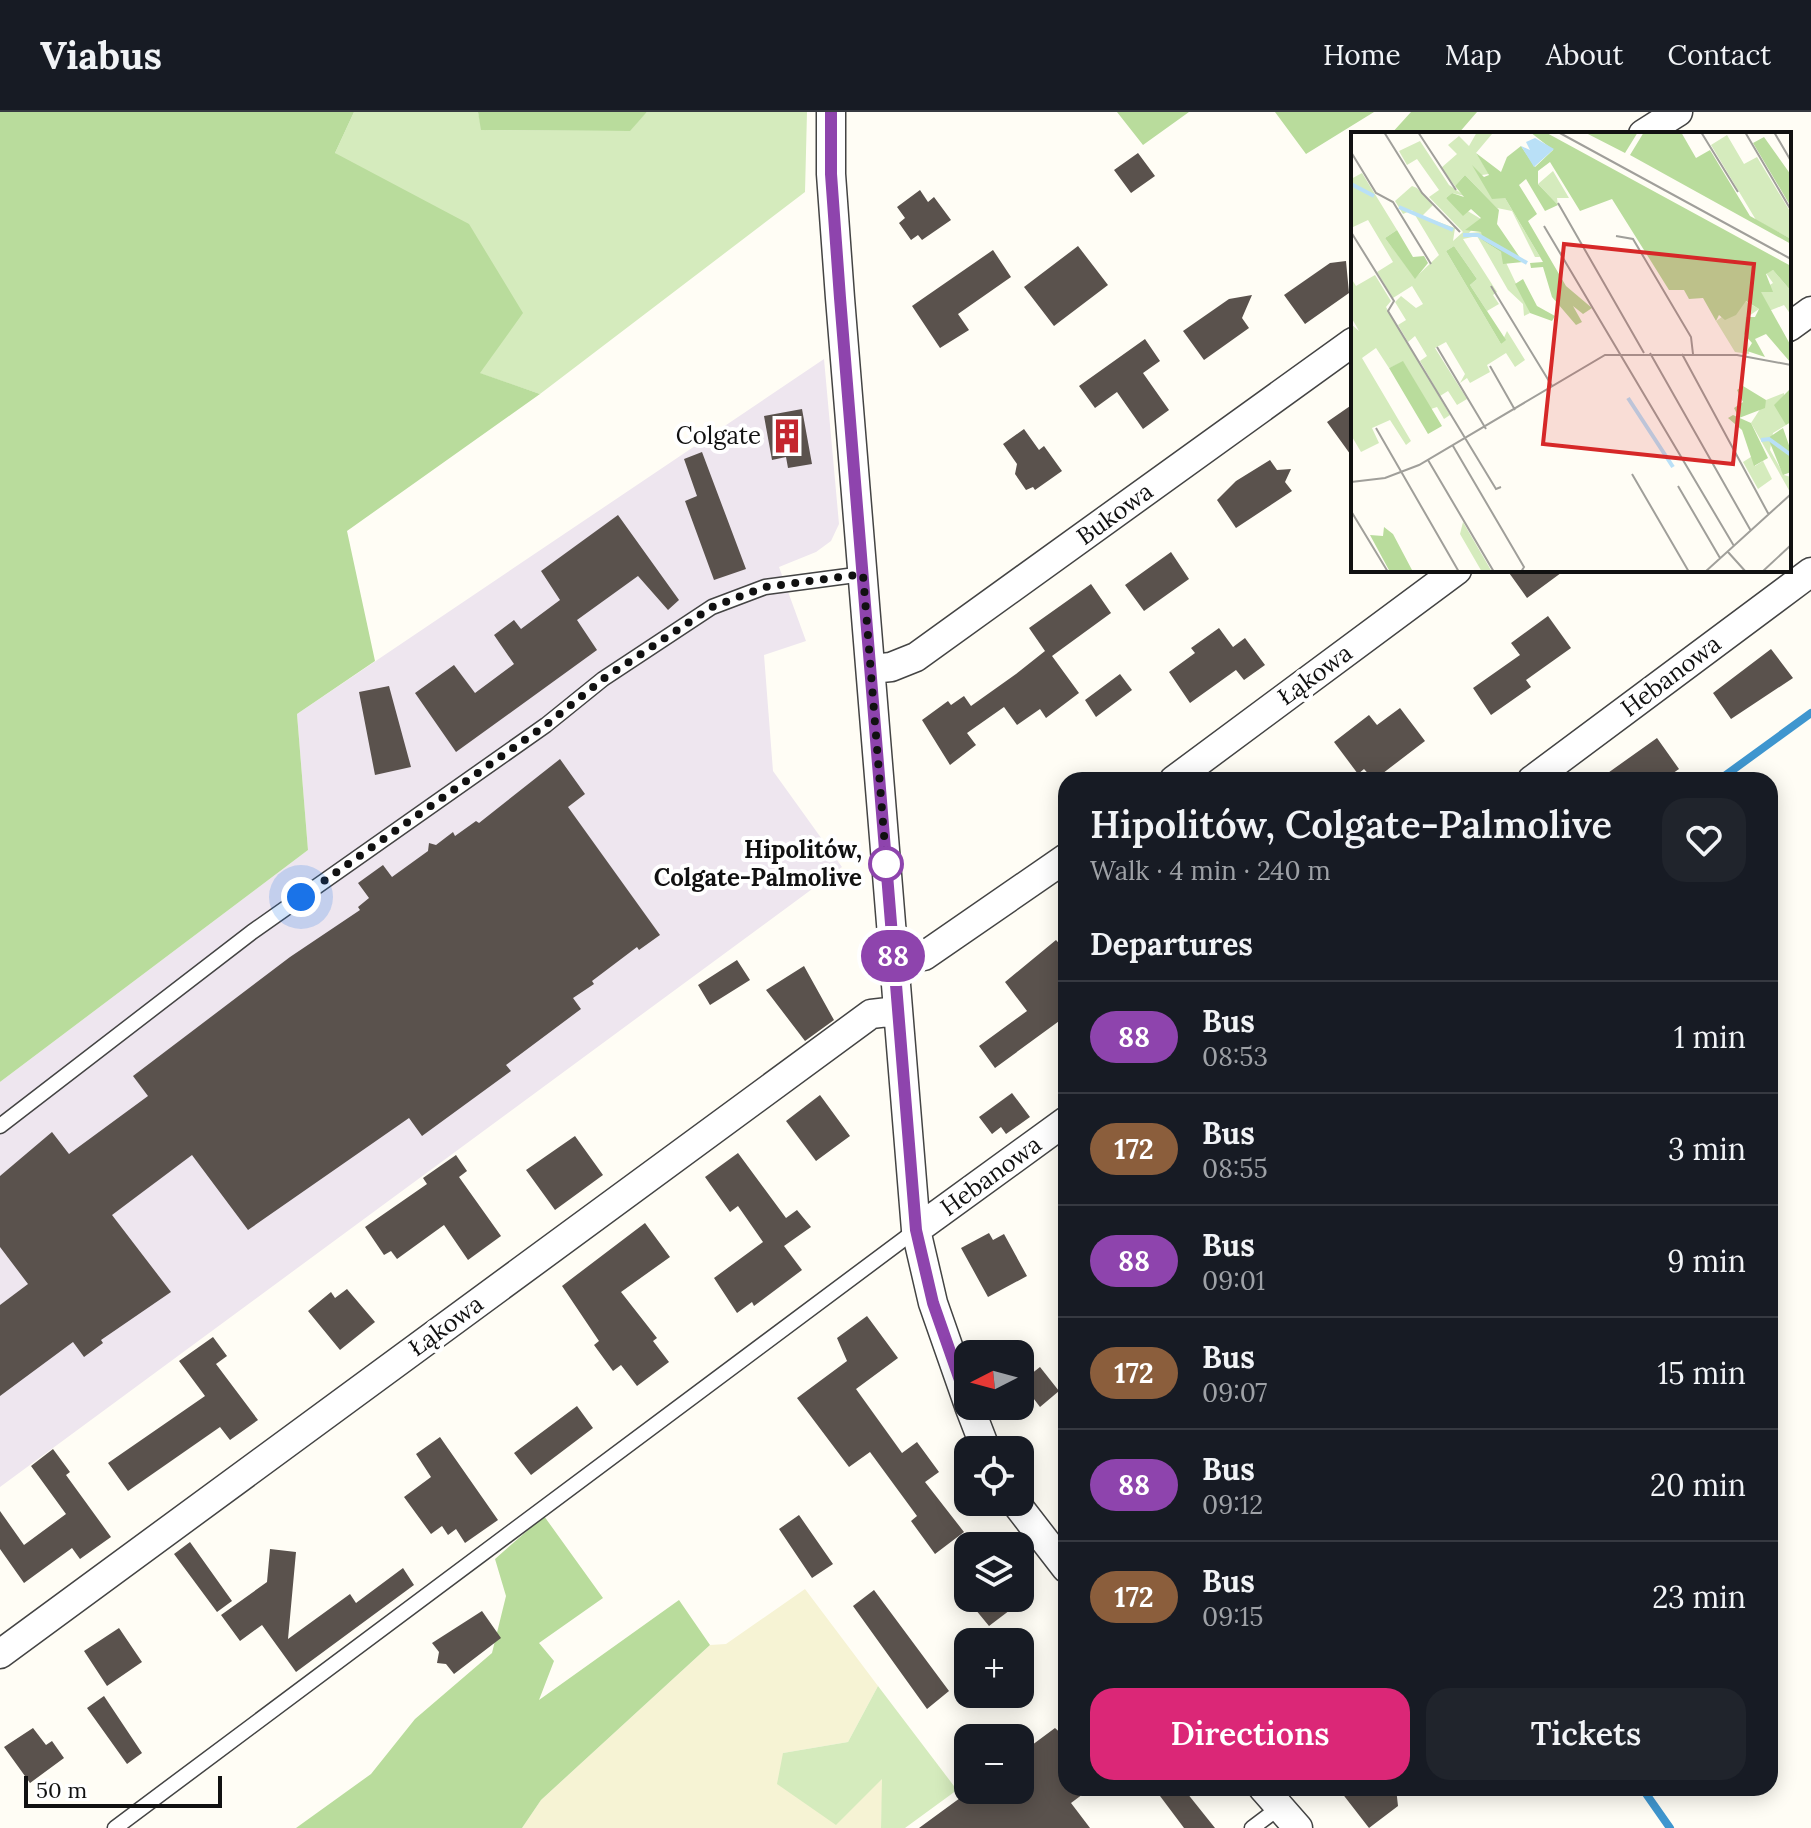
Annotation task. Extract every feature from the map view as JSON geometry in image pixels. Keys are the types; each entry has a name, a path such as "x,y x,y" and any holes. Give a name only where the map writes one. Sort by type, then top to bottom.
{"street":[{"path":"831,112 832,189 916,1230 933,1303 954,1362"},
{"path":"1646,132 1678,112"},
{"path":"1791,326 1811,311"},
{"name":"Bukowa","path":"871,669 891,667 916,657 1351,343"},
{"name":"Łąkowa","path":"1185,772 1454,572"},
{"name":"Hebanowa","path":"1543,772 1811,572"},
{"path":"893,960 924,956 1058,864"},
{"name":"Łąkowa","path":"0,1654 871,1014 897,1011"},
{"name":"Hebanowa","path":"916,1230 1058,1127"},
{"path":"1026,1516 1058,1558"}],"lane":[{"path":"0,1126 252,932 546,725 603,679 712,607 765,587 863,574"},
{"path":"115,1828 916,1230"},
{"path":"1252,1828 1280,1808"}],"shaded area":[{"path":"824,359 839,524 831,541 816,552 779,567 806,641 764,655 773,771 842,867 0,1487 0,1082 308,850 297,714"},
{"path":"805,1589 878,1686 848,1742 783,1753 883,1778 881,1828 522,1828 541,1800 710,1645 726,1644"}],"green space":[{"path":"0,112 354,112 335,153 469,224 523,313 480,373 540,394 347,531 375,661 297,714 308,850 0,1082"},
{"path":"354,112 478,112 482,130 629,131 647,112 807,112 805,192 540,394 479,373 335,153"},
{"path":"478,112 647,112 630,131 481,130"},
{"path":"1117,112 1189,112 1143,145"},
{"path":"1275,112 1374,112 1306,154"},
{"path":"1411,112 1477,112 1460,132 1393,132"},
{"path":"544,1516 603,1598 539,1643 554,1661 539,1700 679,1600 710,1645 541,1800 522,1828 296,1828 371,1774 415,1719 492,1653 506,1596 495,1559"},
{"path":"878,1686 954,1786 954,1792 905,1828 881,1828 882,1779 836,1825 777,1784 783,1753 848,1742"}],"building":[{"path":"1138,153 1155,176 1131,193 1114,170"},
{"path":"920,190 928,202 934,197 951,220 922,240 918,235 911,240 899,223 905,218 897,207"},
{"path":"1078,246 1108,285 1054,326 1024,287"},
{"path":"993,250 1011,277 958,314 969,330 940,348 912,306"},
{"path":"1346,261 1349,293 1305,324 1284,295 1330,263"},
{"path":"1252,295 1242,318 1249,328 1204,360 1183,331 1229,299"},
{"path":"1145,339 1160,361 1143,373 1169,410 1143,429 1117,392 1095,408 1079,386"},
{"path":"1351,405 1351,455 1327,422"},
{"name":"Colgate","path":"802,409 812,464 788,468 786,457 772,460 764,416"},
{"path":"1024,429 1039,450 1044,446 1062,471 1035,490 1033,487 1026,490 1015,474 1017,464 1003,444"},
{"path":"702,452 746,569 714,580 685,501 697,496 684,459"},
{"path":"1270,460 1277,470 1291,469 1285,482 1292,491 1236,528 1217,500 1236,481"},
{"path":"618,515 679,600 668,610 638,576 577,620 597,650 456,752 415,693 454,665 475,693 514,664 494,635 514,620 521,629 560,600 541,571"},
{"path":"1171,552 1189,579 1144,611 1125,585"},
{"path":"1508,572 1562,572 1527,598"},
{"path":"1091,584 1111,613 1052,656 1079,693 1046,718 1040,709 1017,725 1004,707 967,733 976,745 950,765 922,720 948,701 951,705 964,696 971,706 1045,651 1029,628"},
{"path":"1548,616 1571,648 1526,680 1531,687 1491,715 1473,688 1520,655 1511,643"},
{"path":"1219,628 1233,647 1245,638 1265,665 1244,680 1236,670 1190,703 1169,672 1195,653 1191,648"},
{"path":"1771,649 1793,678 1731,719 1713,693"},
{"path":"1120,674 1132,690 1096,717 1085,700"},
{"path":"389,686 411,767 375,775 359,692"},
{"path":"1400,708 1425,741 1384,772 1367,772 1364,769 1356,772 1334,742 1369,715 1377,725"},
{"path":"1657,738 1679,769 1675,772 1609,772"},
{"path":"560,759 585,794 568,807 660,935 639,950 637,947 592,981 594,984 573,998 581,1009 506,1065 511,1071 422,1136 409,1118 248,1230 192,1155 112,1215 171,1292 101,1340 103,1343 84,1357 73,1342 0,1396 0,1305 28,1284 0,1247 0,1176 52,1132 69,1154 148,1096 133,1076 290,957 360,910 358,907 369,898 358,883 383,865 392,877 428,851 429,843 436,845 453,832 455,836 476,821 479,823"},
{"path":"1056,940 1058,942 1058,1022 995,1068 979,1046 1027,1011 1005,982"},
{"path":"737,960 750,980 710,1005 698,985"},
{"path":"804,966 834,1020 805,1041 766,990"},
{"path":"1012,1093 1030,1117 1006,1134 1001,1127 992,1134 979,1117"},
{"path":"820,1095 850,1136 816,1161 786,1121"},
{"path":"575,1136 603,1175 555,1210 526,1170"},
{"path":"738,1153 786,1218 797,1210 811,1227 784,1246 802,1270 754,1306 752,1302 737,1313 714,1278 763,1242 738,1206 730,1212 705,1177"},
{"path":"456,1155 467,1171 459,1177 501,1236 468,1260 444,1225 397,1259 391,1251 384,1255 365,1227 427,1184 423,1178"},
{"path":"645,1223 670,1257 621,1292 657,1338 653,1341 669,1362 637,1386 621,1365 613,1371 594,1345 599,1341 562,1286"},
{"path":"989,1233 993,1240 1004,1234 1027,1276 988,1297 961,1248"},
{"path":"347,1289 375,1322 340,1350 308,1311 331,1292 335,1298"},
{"path":"867,1316 898,1358 856,1389 902,1453 917,1442 939,1472 925,1482 964,1532 954,1532 954,1540 935,1554 911,1521 917,1516 870,1452 849,1467 797,1398 847,1361 837,1338"},
{"path":"213,1337 227,1356 216,1364 258,1420 230,1440 220,1427 128,1491 108,1463 205,1396 179,1361"},
{"path":"1040,1367 1058,1392 1040,1407 1034,1399 1034,1372"},
{"path":"577,1406 593,1428 531,1475 514,1453"},
{"path":"440,1437 498,1520 465,1543 456,1529 448,1535 442,1526 431,1534 404,1497 431,1477 416,1454"},
{"path":"53,1449 70,1472 66,1475 111,1537 80,1559 72,1548 24,1583 0,1549 0,1511 24,1545 66,1514 31,1466"},
{"path":"799,1515 833,1564 812,1578 779,1529"},
{"path":"190,1542 232,1601 217,1612 174,1554"},
{"path":"270,1549 296,1552 288,1639 350,1594 356,1603 403,1568 414,1585 296,1672 262,1625 240,1641 221,1615 267,1582"},
{"path":"874,1590 949,1691 927,1709 853,1606"},
{"path":"482,1611 501,1638 454,1674 446,1664 437,1663 439,1652 432,1643"},
{"path":"978,1612 1008,1612 989,1626"},
{"path":"119,1628 142,1662 107,1686 84,1651"},
{"path":"104,1696 142,1753 127,1764 87,1708"},
{"path":"33,1728 46,1745 52,1741 64,1758 30,1783 4,1747"},
{"path":"1055,1728 1058,1731 1058,1796 1080,1796 1071,1803 1090,1828 919,1828 954,1802 1034,1804 1034,1744"},
{"path":"1160,1796 1189,1796 1215,1828 1184,1828"},
{"path":"1344,1796 1397,1796 1398,1806 1369,1828"}],"waterway":[{"path":"1730,772 1811,713"},
{"path":"1648,1796 1670,1828"}],"bus line":[{"name":"88","path":"831,112 831,174 840,298 916,1230 933,1303 954,1365"}],"place":[{"name":"Colgate","path":"787,436"},
{"name":"Hipolitów, Colgate-Palmolive","path":"886,864"}],"route":[{"path":"301,897 546,725 603,679 712,607 765,587 863,574 887,872 886,864"}]}
